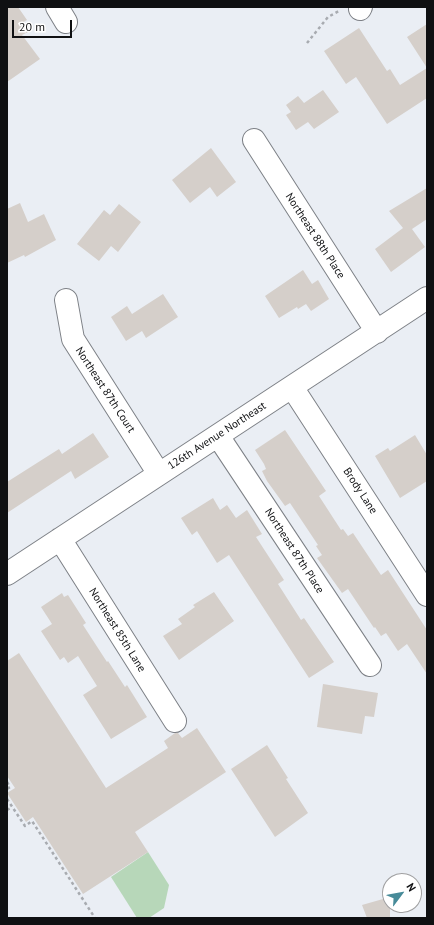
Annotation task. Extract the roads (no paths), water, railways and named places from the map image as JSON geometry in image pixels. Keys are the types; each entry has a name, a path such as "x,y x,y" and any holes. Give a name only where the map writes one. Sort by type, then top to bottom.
{"street":[{"name":"Northeast 88th Place","path":"254,140 377,332"},
{"name":"126th Avenue Northeast","path":"7,574 427,298"},
{"name":"Northeast 87th Court","path":"66,300 73,339 159,474"},
{"name":"Brody Lane","path":"292,387 427,595"},
{"name":"Northeast 87th Place","path":"218,436 370,665"},
{"name":"Northeast 85th Lane","path":"60,539 174,722"}]}
